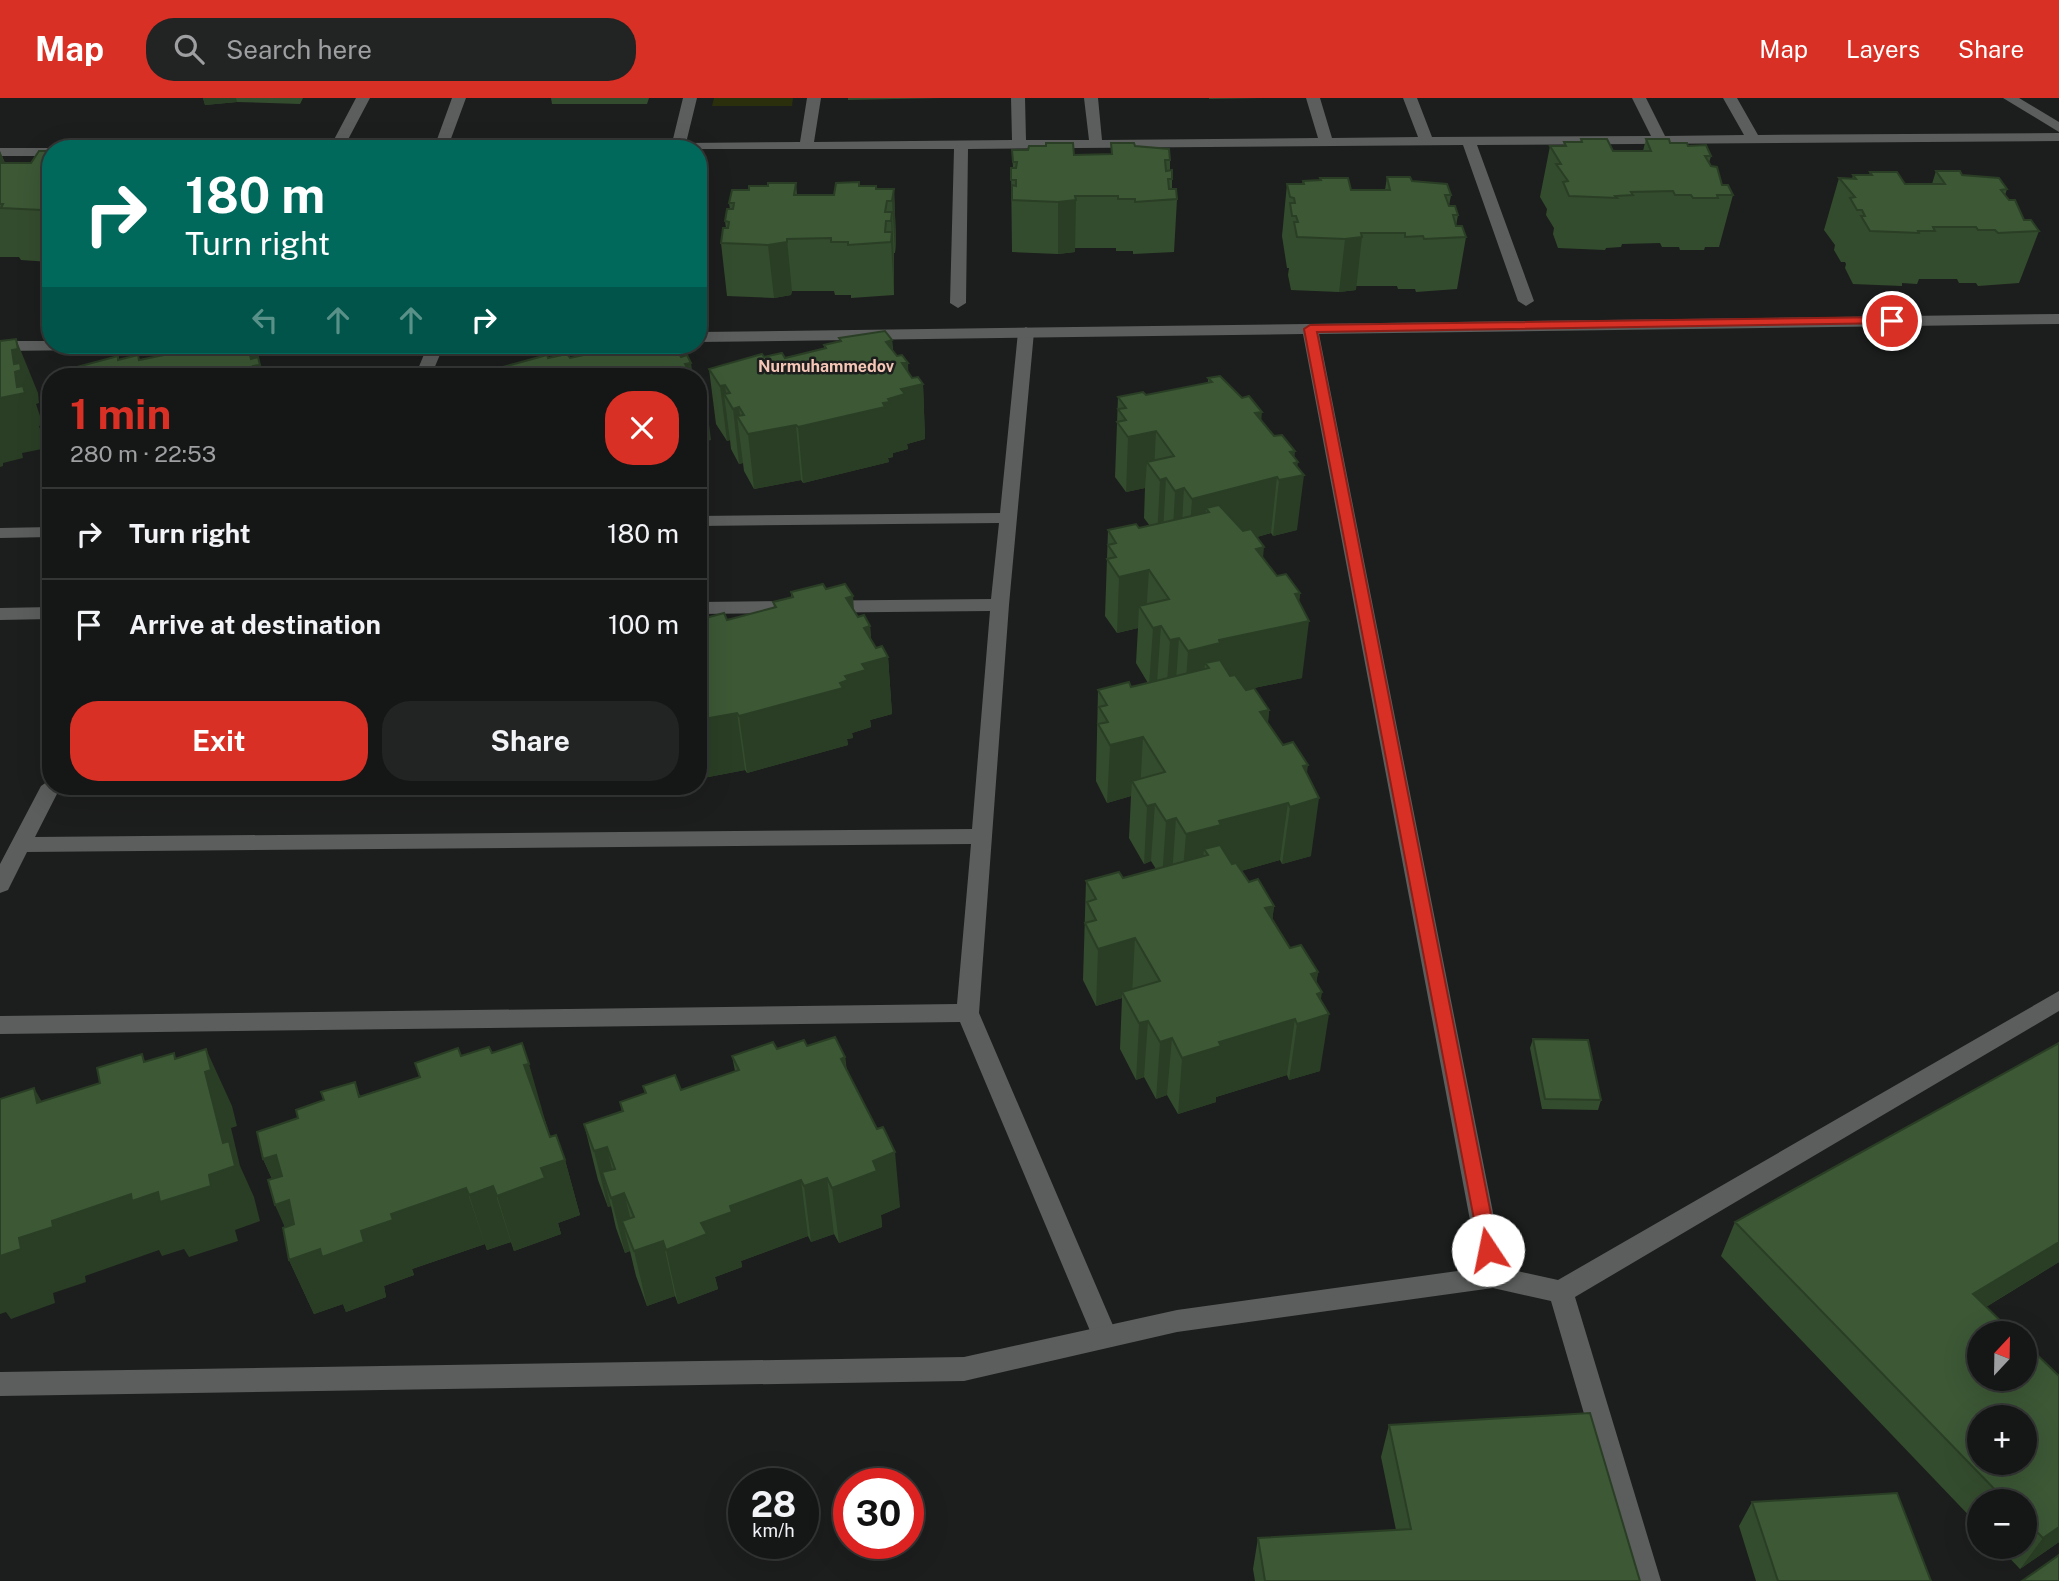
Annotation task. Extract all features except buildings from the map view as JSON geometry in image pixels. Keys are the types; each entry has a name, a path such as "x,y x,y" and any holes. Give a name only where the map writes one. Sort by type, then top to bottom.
{"street":[{"path":"340,140 363,98"},
{"path":"443,140 459,98"},
{"path":"680,140 690,98"},
{"path":"806,146 814,98"},
{"path":"1018,98 1019,145"},
{"path":"1091,98 1096,144"},
{"path":"1313,98 1326,142"},
{"path":"1410,98 1426,141"},
{"path":"1639,98 1660,140"},
{"path":"1730,98 1753,139"},
{"path":"2010,98 2059,128"},
{"path":"707,147 2059,137"},
{"path":"1468,142 1526,302"},
{"path":"958,303 961,145"},
{"path":"0,152 42,152"},
{"path":"707,337 2059,318"},
{"path":"1310,329 1493,1277"},
{"path":"1026,332 1000,605 968,1013 1105,1337"},
{"path":"0,346 42,346"},
{"path":"707,521 1008,518"},
{"path":"0,533 42,532"},
{"path":"707,607 1000,605"},
{"path":"0,614 42,614"},
{"path":"0,885 46,795"},
{"path":"21,845 982,836"},
{"path":"0,1384 964,1369 1177,1321 1493,1277 1561,1292 2059,1000"},
{"path":"0,1025 968,1013"},
{"path":"1561,1292 1647,1581"}],"green space":[{"path":"714,98 793,98 792,106 712,106"}],"district":[{"name":"Nurmuhammedov","path":"826,366"}],"route":[{"path":"1488,1250 1310,329 1892,321"}]}
